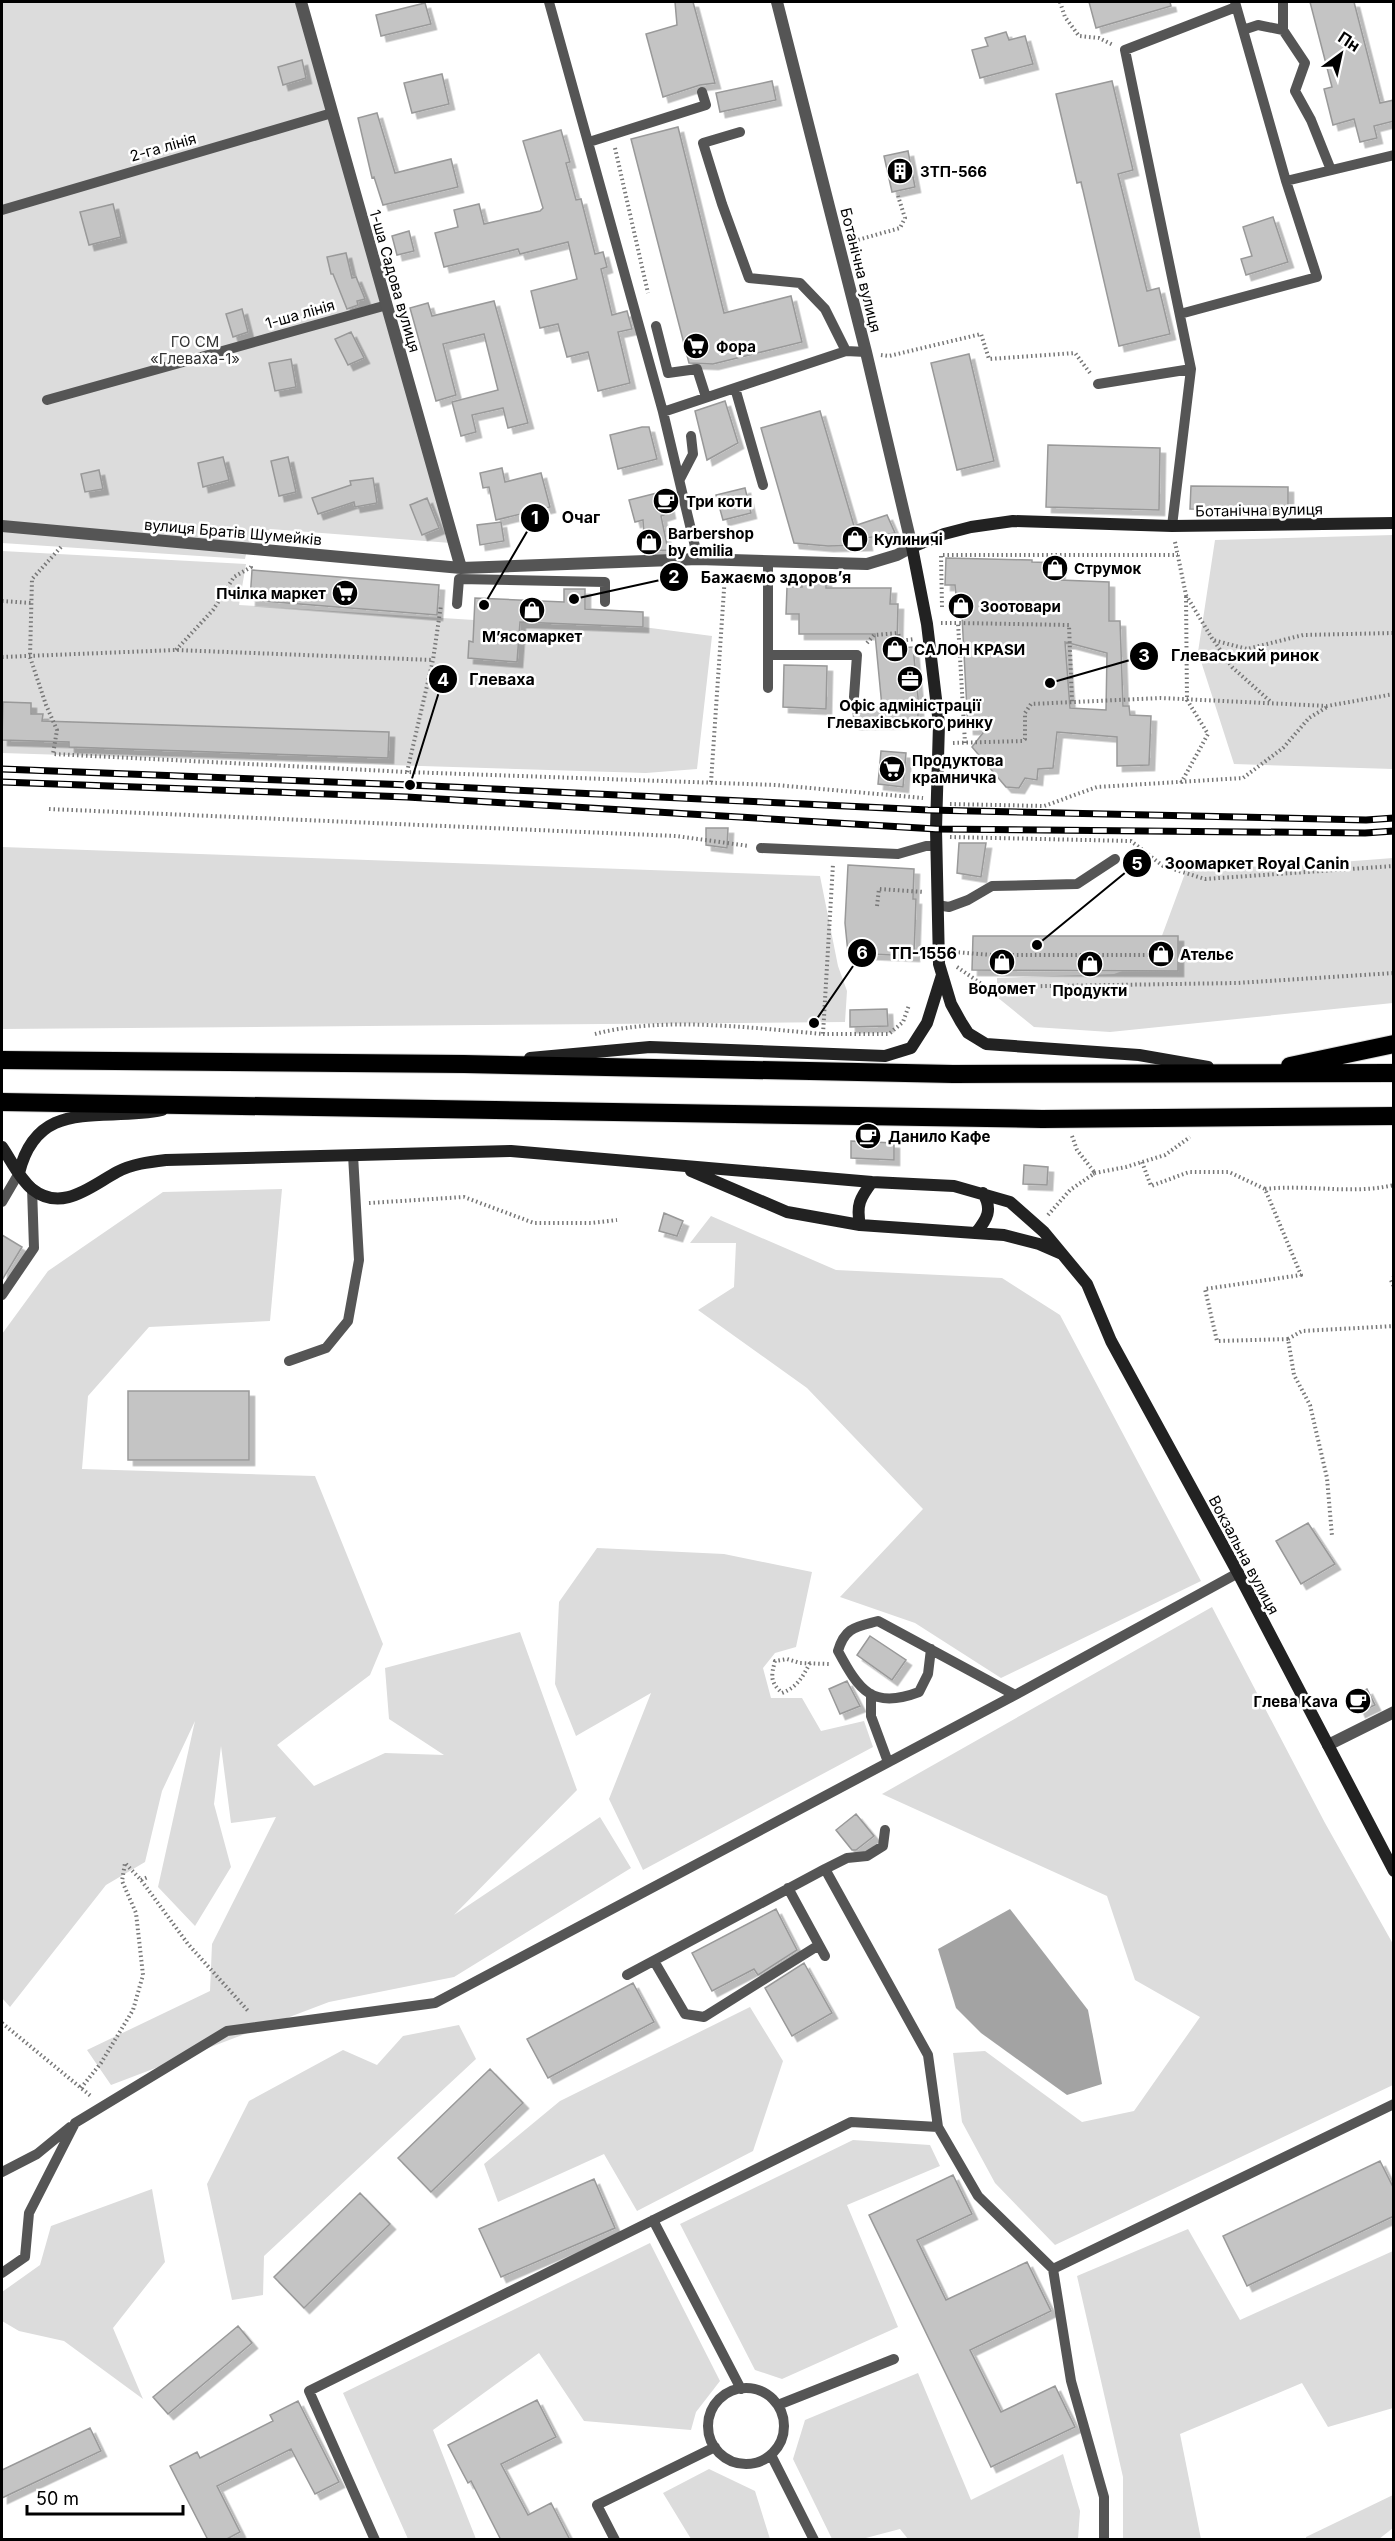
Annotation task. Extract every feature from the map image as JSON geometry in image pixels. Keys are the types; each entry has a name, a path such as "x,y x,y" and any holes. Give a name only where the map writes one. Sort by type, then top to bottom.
{"highway":[{"path":"1247,1075 1394,1044"},
{"path":"2,1060 464,1064 953,1074 1394,1073"},
{"path":"2,1102 1042,1119 1394,1116"}],"street":[{"name":"1-ша Садова вулиця","path":"301,2 387,305 468,572"},
{"name":"Ботанічна вулиця","path":"777,2 866,352 912,547"},
{"name":"Ботанічна вулиця","path":"468,572 526,566 698,560 867,564 897,555 912,547 962,529 1013,522 1172,526 1394,523"},
{"name":"вулиця Братів Шумейків","path":"2,526 444,567 468,572"},
{"path":"912,547 927,624 939,724 936,846 939,964 951,1004 961,1022 968,1033 986,1044 1139,1054 1247,1075"},
{"path":"464,1064 650,1047 885,1056 911,1048 927,1023 942,971"},
{"path":"19,1173 29,1147 39,1132 56,1122 74,1116 141,1115 181,1106"},
{"path":"2,1147 32,1188"},
{"name":"Вокзальна вулиця","path":"32,1188 45,1196 61,1198 76,1195 138,1163 166,1160 512,1151 681,1167 954,1186 1010,1202 1038,1226 1066,1256 1087,1284 1112,1341 1238,1573 1394,1871"},
{"path":"681,1167 787,1212 860,1225 1004,1235 1039,1244 1066,1256"},
{"path":"860,1225 856,1209 872,1182"},
{"path":"976,1233 988,1217 988,1203 983,1194"},
{"path":"1328,1745 1394,1713"}],"lane":[{"path":"549,2 663,412 698,560"},
{"path":"1282,2 1283,30 1305,63 1295,91 1311,120 1331,170"},
{"path":"1172,526 1191,369 1125,50 1235,4 1286,181 1317,277 1180,314"},
{"path":"1243,30 1258,25 1283,30"},
{"path":"588,142 706,105 702,92"},
{"name":"2-га лінія","path":"2,210 332,113"},
{"path":"740,132 703,143 749,278 800,283 825,309 846,351"},
{"path":"1286,181 1394,155"},
{"name":"1-ша лінія","path":"47,400 387,305"},
{"path":"656,326 668,373 697,369 706,398"},
{"path":"647,353 660,347"},
{"path":"663,412 846,351 866,352"},
{"path":"1098,384 1191,369"},
{"path":"735,388 763,484"},
{"path":"680,479 693,454 691,436"},
{"path":"604,563 605,602"},
{"path":"768,563 768,688"},
{"path":"526,566 526,580"},
{"path":"457,604 459,579 468,572 526,580 605,582"},
{"path":"768,655 857,655 854,697"},
{"path":"761,848 898,854 926,846 936,846"},
{"path":"937,905 949,907 968,900 992,886 1077,884 1115,859"},
{"path":"289,1361 326,1348 348,1321 358,1260 353,1155"},
{"path":"2,1202 19,1173"},
{"path":"2,1295 34,1248 32,1188"},
{"path":"2,2172 37,2154 75,2123 227,2031 435,2003 1015,1695 1238,1573"},
{"path":"931,1649 928,1674 919,1692 898,1700 874,1699 852,1677 838,1651 842,1638 853,1628 878,1622 931,1649 1015,1695"},
{"path":"871,1694 871,1716 888,1762"},
{"path":"627,1975 847,1858 867,1856 883,1846 885,1830"},
{"path":"825,1869 928,2055 938,2127 978,2196 1053,2269 1071,2381 1104,2497 1104,2540"},
{"path":"789,1888 825,1956"},
{"path":"654,1961 685,2014 704,2016 819,1945"},
{"path":"1053,2269 1394,2104"},
{"path":"375,2540 309,2391 851,2122 938,2127"},
{"path":"2,2272 25,2258 29,2213 75,2123"},
{"path":"653,2220 741,2389"},
{"path":"778,2406 894,2359"},
{"path":"741,2389 762,2392 778,2406 784,2426 778,2446 771,2455 763,2460 741,2464 722,2455 715,2447 709,2426 714,2406 730,2392 741,2389"},
{"path":"615,2540 597,2505 715,2447"},
{"path":"771,2455 814,2540"}],"path":[{"path":"1060,2 1065,17 1079,36 1099,38 1125,50"},
{"path":"612,135 656,326"},
{"path":"839,246 900,228 905,218 898,196"},
{"path":"866,352 889,356 981,334 989,359 1075,352 1098,384"},
{"path":"1172,526 1186,595 1187,700 1208,734 1181,783"},
{"path":"74,532 32,579 30,657 57,730 56,745 52,754 407,772 776,784 908,798 929,798"},
{"path":"176,650 213,610 234,577 251,567 254,550"},
{"path":"942,634 941,555 1178,555"},
{"path":"711,782 725,573 730,561"},
{"path":"407,772 433,660 444,567"},
{"path":"1186,595 1232,667 1273,704"},
{"path":"2,601 31,603"},
{"path":"965,743 958,623 1069,625 1072,702"},
{"path":"867,653 867,643 874,634 898,633 900,641 918,638"},
{"path":"1213,640 1247,649 1303,635 1394,633"},
{"path":"2,657 176,650 433,660"},
{"path":"945,743 1023,741 1025,739 1025,713 1031,704 1161,698 1327,706 1394,694"},
{"path":"948,804 1044,806 1097,787 1243,778 1283,748 1309,718 1327,706"},
{"path":"947,794 947,811"},
{"path":"49,809 676,836 761,848"},
{"path":"946,829 946,837 1131,841 1163,866 1204,879 1394,866"},
{"path":"823,1034 833,851"},
{"path":"877,906 879,889 925,892"},
{"path":"952,940 955,966 986,987 1237,983 1394,973"},
{"path":"953,952 992,955 1153,955"},
{"path":"593,1035 623,1027 705,1026 823,1034 890,1034 903,1022 909,1005"},
{"path":"1042,1119 1072,1135 1077,1150 1095,1173"},
{"path":"1038,1226 1070,1190 1095,1173 1165,1155 1192,1135"},
{"path":"1142,1162 1151,1186 1189,1172 1229,1172 1265,1190 1288,1187 1377,1189 1394,1185"},
{"path":"1265,1190 1301,1275 1205,1289 1218,1341 1288,1339 1302,1331 1394,1326"},
{"path":"356,1204 464,1197 534,1222 591,1223 617,1220"},
{"path":"1394,1277 1391,1280 1394,1287"},
{"path":"1288,1339 1294,1375 1310,1405 1327,1478 1332,1536"},
{"path":"810,1664 800,1682 792,1689 782,1693 772,1684 771,1676 775,1661 787,1659 847,1668"},
{"path":"81,2088 101,2063 133,2010 143,1975 136,1913 122,1881 125,1863 141,1880 188,1944 261,2026"},
{"path":"141,1880 148,1877"},
{"path":"2,2024 104,2106"}],"green space":[{"name":"ГО СМ «Глеваха-1»","path":"2,2 299,2 451,543 270,529 248,545 245,559 2,543"},
{"path":"1393,535 1393,769 1234,764 1198,652 1215,540"},
{"path":"2,551 246,564 239,605 474,620 643,627 712,636 697,769 646,773 2,753"},
{"path":"2,847 820,876 838,966 847,991 845,1022 2,1029"},
{"path":"1393,858 1393,1003 1110,1032 1034,1027 997,997 997,978 1114,974 1153,960 1187,868 1289,866"},
{"path":"282,1189 270,1321 149,1327 88,1396 82,1469 315,1476 383,1644 370,1675 277,1745 314,1786 385,1753 444,1755 389,1719 385,1668 520,1632 577,1790 454,1915 600,1817 631,1868 454,1977 329,2002 111,2085 87,2050 210,1991 212,1944 276,1817 231,1823 221,1746 214,1804 231,1867 195,1926 158,1887 195,1721 162,1791 145,1862 106,1885 10,2007 2,1998 2,1334 48,1271 163,1192"},
{"path":"711,1216 836,1270 1002,1278 1060,1315 1201,1581 1001,1678 915,1623 840,1597 923,1509 807,1388 698,1310 734,1287 736,1243 690,1243"},
{"path":"597,1548 724,1554 812,1572 796,1647 775,1653 763,1668 771,1698 802,1698 821,1731 864,1721 873,1747 643,1870 609,1799 651,1693 576,1736 555,1684 559,1602"},
{"path":"1212,1607 1325,1823 1393,1944 1393,2085 1055,2245 995,2183 962,2122 953,2053 985,2051 1082,2122 1134,2111 1200,2017 1135,1980 1107,1896 882,1794"},
{"path":"750,2007 783,2061 753,2151 637,2211 604,2154 498,2202 484,2164 560,2101"},
{"path":"459,2025 476,2059 264,2256 263,2295 232,2300 207,2184 249,2101 343,2050 377,2065 403,2036"},
{"path":"853,2140 930,2145 940,2166 847,2205 898,2327 782,2379 755,2370 680,2224"},
{"path":"152,2189 165,2262 113,2328 143,2399 64,2341 19,2331 2,2321 2,2292 40,2265 51,2226"},
{"path":"1188,2229 1240,2320 1393,2251 1393,2408 1328,2427 1302,2383 1180,2434 1201,2539 1123,2539 1123,2477 1077,2276"},
{"path":"650,2243 720,2381 696,2412 691,2430 584,2421 539,2353 433,2430 476,2539 408,2539 343,2393"},
{"path":"918,2373 971,2500 1063,2454 1080,2511 1078,2539 908,2539 900,2529 862,2539 832,2539 793,2459 805,2420"},
{"path":"709,2469 755,2491 770,2539 691,2539 663,2493"},
{"path":"1393,2495 1393,2528 1379,2539 1306,2539 1306,2537"}],"shaded area":[{"path":"1010,1909 1088,2010 1102,2084 1067,2095 981,2033 956,2008 938,1949"}],"building":[{"path":"675,2 693,2 715,83 700,85 663,97 646,34 677,25"},
{"path":"1089,2 1170,2 1171,6 1096,28"},
{"path":"1310,2 1354,2 1380,103 1394,100 1394,121 1374,126 1377,138 1360,142 1354,119 1333,125 1324,89 1332,87"},
{"path":"425,3 431,24 381,36 376,15"},
{"path":"1006,32 1009,40 1025,36 1033,64 980,78 972,50 988,46 985,38"},
{"path":"302,60 306,78 283,85 278,67"},
{"path":"442,74 449,104 412,113 404,83"},
{"path":"772,81 776,100 720,112 716,93"},
{"path":"1112,81 1133,170 1118,174 1147,291 1159,288 1170,334 1119,346 1081,182 1077,183 1056,94"},
{"path":"377,113 395,173 451,159 458,187 383,205 374,177 372,178 358,118"},
{"path":"678,127 724,313 791,296 802,342 713,364 689,363 631,139"},
{"path":"561,130 570,162 566,163 576,200 581,199 595,254 603,252 607,267 601,269 612,315 627,311 632,329 618,332 630,383 598,391 588,352 567,357 558,324 540,328 531,291 577,279 568,242 520,254 518,249 444,267 435,233 458,227 454,210 479,204 484,224 540,211 543,208 523,141"},
{"name":"ЗТП-566","path":"908,151 915,187 892,192 884,156"},
{"path":"113,204 121,237 89,245 80,212"},
{"path":"1273,217 1288,262 1246,275 1241,259 1252,256 1243,227"},
{"path":"409,231 414,251 397,255 392,236"},
{"path":"346,253 352,278 356,277 365,299 357,301 358,305 347,309 333,274 331,274 327,257"},
{"path":"494,301 528,423 508,428 503,408 472,415 476,432 461,436 452,402 498,390 484,334 443,344 456,395 436,401 410,308 428,303 432,316"},
{"path":"242,309 248,332 233,337 226,314"},
{"path":"351,332 364,358 348,365 335,339"},
{"path":"969,354 994,461 957,470 931,363"},
{"path":"291,359 296,387 275,391 269,363"},
{"path":"725,401 738,443 707,460 695,411"},
{"path":"820,411 854,526 887,515 895,533 866,538 867,545 828,546 794,543 761,428"},
{"path":"649,427 657,459 618,469 610,435"},
{"path":"1048,445 1160,448 1159,510 1046,507"},
{"path":"223,457 229,480 203,487 198,463"},
{"path":"288,457 296,492 279,496 271,461"},
{"path":"502,468 505,482 541,473 550,507 496,520 489,487 483,488 480,473"},
{"path":"99,470 103,489 85,492 81,474"},
{"path":"373,478 377,503 355,507 354,502 318,514 312,498 351,485 350,481"},
{"path":"1191,486 1288,487 1288,510 1190,509"},
{"path":"745,488 751,513 723,520 716,495"},
{"path":"665,491 670,513 661,516 668,550 645,551 643,520 635,522 629,500"},
{"path":"427,498 439,528 422,535 410,505"},
{"path":"501,522 504,541 480,545 477,525"},
{"path":"946,558 1032,560 1032,562 1059,563 1060,580 1109,582 1109,621 1120,621 1123,706 1129,706 1130,715 1151,716 1149,765 1117,766 1117,737 1057,732 1053,768 1038,769 1037,780 1025,778 1019,788 1006,787 972,747 986,729 968,729 962,616 958,616 955,585 945,585","holes":["1065,642 1107,653 1106,710 1070,708"]},
{"name":"Пчілка маркет","path":"252,570 439,585 437,615 250,600"},
{"path":"802,578 826,578 826,588 891,588 890,604 898,604 897,648 913,647 918,723 854,724 853,708 882,707 875,634 799,634 799,614 786,614 787,587 802,587"},
{"path":"564,589 585,589 585,609 643,612 643,627 520,622 517,662 468,658 469,641 473,642 475,598 564,602"},
{"path":"784,665 827,666 826,709 783,707"},
{"path":"3,702 31,703 31,714 43,714 42,721 389,732 388,758 69,747 69,742 2,740"},
{"name":"Продуктова крамничка","path":"881,751 906,753 903,787 878,784"},
{"path":"706,828 728,828 727,848 706,845"},
{"path":"959,843 986,843 981,877 957,873"},
{"path":"848,865 914,869 913,899 916,899 914,956 848,953 845,923"},
{"path":"973,936 1178,936 1178,971 972,970"},
{"path":"887,1009 888,1026 850,1027 850,1010"},
{"path":"851,1141 894,1143 894,1160 851,1158"},
{"path":"1024,1165 1048,1167 1047,1185 1023,1184"},
{"path":"664,1213 683,1221 677,1236 659,1231"},
{"path":"2,1235 22,1247 2,1280"},
{"path":"128,1391 249,1391 249,1460 128,1460"},
{"path":"1308,1523 1335,1564 1301,1584 1276,1541"},
{"path":"870,1636 906,1660 892,1680 857,1655"},
{"path":"847,1681 860,1706 840,1714 829,1689"},
{"path":"1367,1689 1375,1705 1360,1712 1353,1696"},
{"path":"856,1814 874,1836 856,1850 852,1850 836,1830"},
{"path":"776,1909 797,1950 758,1975 754,1969 712,1991 692,1953"},
{"path":"804,1963 832,2013 792,2036 765,1988"},
{"path":"633,1983 654,2022 548,2078 527,2039"},
{"path":"490,2069 523,2103 431,2192 398,2158"},
{"path":"1380,2161 1394,2189 1394,2216 1247,2286 1223,2236"},
{"path":"953,2175 972,2214 917,2240 946,2300 1027,2262 1051,2311 970,2350 1001,2412 1055,2386 1075,2427 991,2467 869,2215"},
{"path":"594,2179 615,2228 501,2277 479,2229"},
{"path":"360,2193 390,2224 304,2308 274,2277"},
{"path":"238,2326 252,2343 168,2414 153,2397"},
{"path":"537,2400 556,2437 501,2464 528,2515 551,2503 570,2540 501,2540 471,2481 468,2483 448,2445"},
{"path":"298,2401 339,2482 315,2494 291,2449 217,2486 240,2532 225,2540 208,2540 170,2466 197,2452 200,2458 273,2421 270,2415"},
{"path":"90,2428 101,2451 2,2498 2,2470"}],"railway":[{"path":"2,769 410,785 928,810 1366,820 1394,818"},
{"path":"2,782 407,797 936,829 1365,833 1394,831"}],"place":[{"name":"ЗТП-566","path":"900,171"},
{"name":"Фора","path":"696,346"},
{"name":"Три коти","path":"666,501"},
{"name":"Кулиничі","path":"855,539"},
{"name":"Barbershop by emilia","path":"649,542"},
{"name":"Струмок","path":"1055,568"},
{"name":"Пчілка маркет","path":"345,593"},
{"name":"Бажаємо здоровʼя","path":"574,599"},
{"name":"Очаг","path":"484,605"},
{"name":"Зоотовари","path":"961,606"},
{"name":"Мʼясомаркет","path":"532,610"},
{"name":"САЛОН КРАSИ","path":"895,649"},
{"name":"Офіс адміністрації Глевахівського ринку","path":"910,679"},
{"name":"Глеваський ринок","path":"1050,683"},
{"name":"Продуктова крамничка","path":"892,769"},
{"name":"Глеваха","path":"410,785"},
{"name":"Зоомаркет Royal Canin","path":"1037,945"},
{"name":"Ательє","path":"1161,954"},
{"name":"Водомет","path":"1002,962"},
{"name":"Продукти","path":"1090,964"},
{"name":"ТП-1556","path":"814,1023"},
{"name":"Данило Кафе","path":"868,1136"},
{"name":"Глева Kava","path":"1358,1701"}]}
